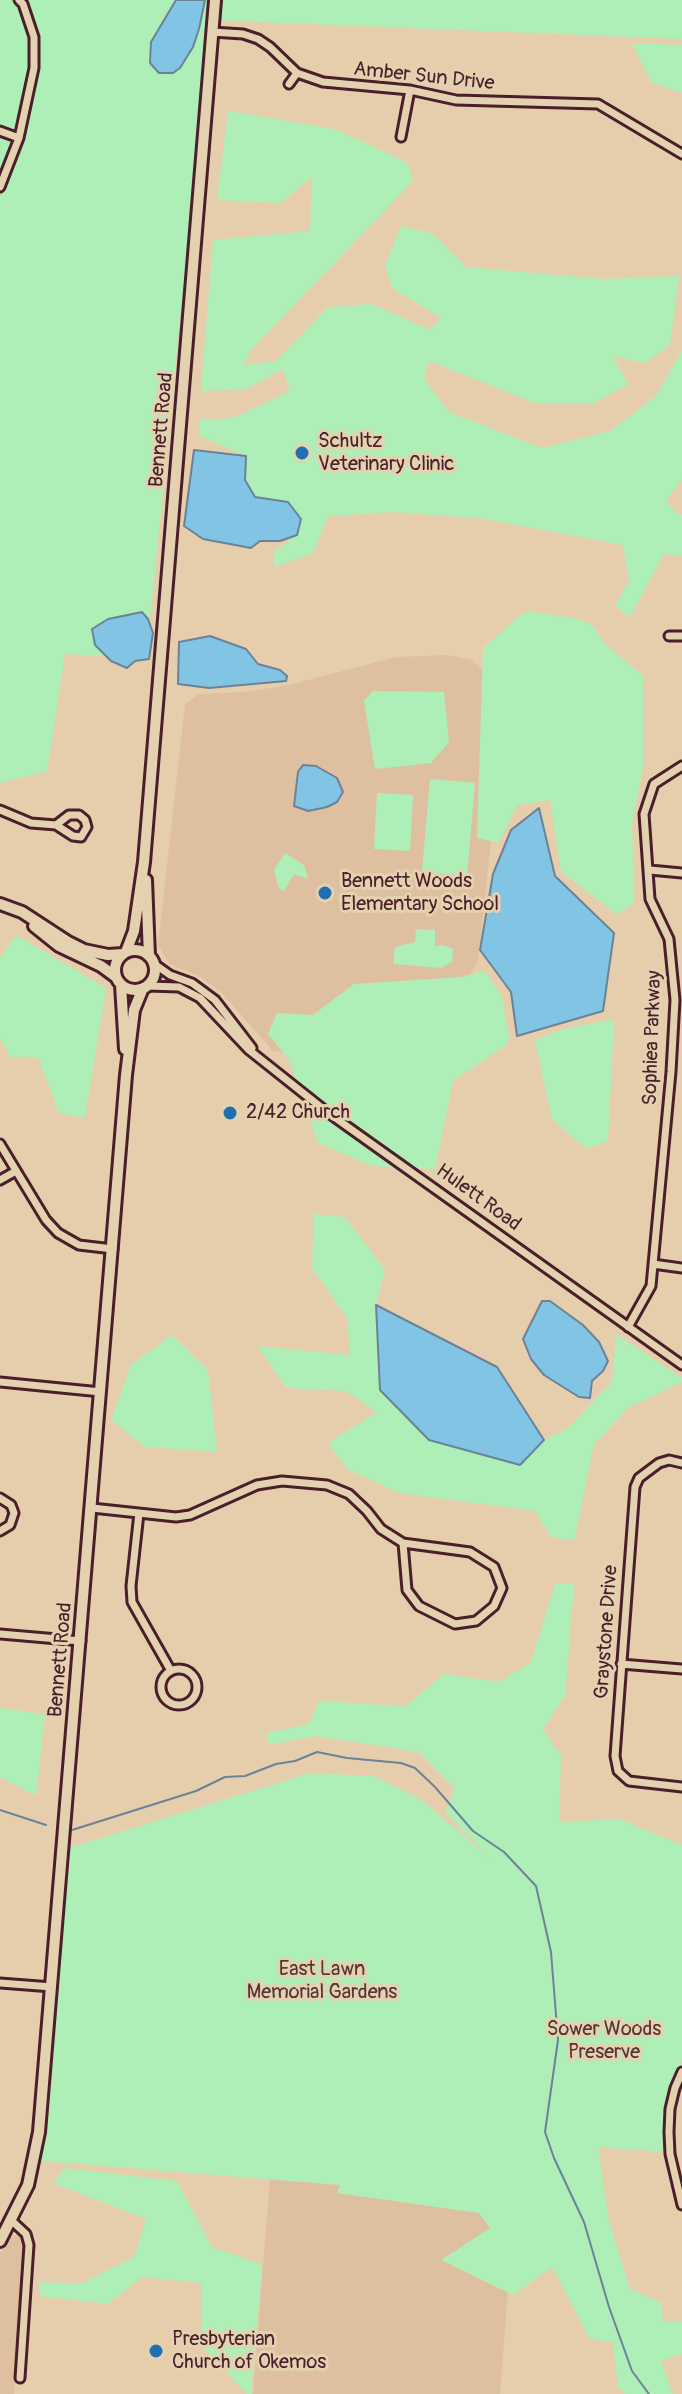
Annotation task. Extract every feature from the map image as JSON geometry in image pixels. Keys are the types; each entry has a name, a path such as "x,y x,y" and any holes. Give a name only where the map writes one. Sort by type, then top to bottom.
{"street":[{"path":"0,187 19,138 34,68 34,37 19,0"},
{"name":"Bennett Road","path":"124,953 134,931 144,862 215,0"},
{"name":"Amber Sun Drive","path":"212,32 243,34 258,39 297,73 323,82 410,90 456,100 598,104 682,154"},
{"path":"289,84 297,73"},
{"path":"401,137 410,90"},
{"path":"0,131 19,138"},
{"path":"669,636 682,636"},
{"name":"Sophiea Parkway","path":"628,1327 651,1286 678,1027 669,939 650,899 644,820 651,791 664,776 682,766"},
{"path":"0,810 31,823 56,825"},
{"name":"Bennett Road","path":"144,862 151,959"},
{"path":"650,870 682,873"},
{"path":"3,905 22,912 84,950 108,955 135,950 151,959 154,973 145,987 131,990 101,966 59,946 3,905"},
{"path":"119,981 117,962 124,953"},
{"name":"Hulett Road","path":"151,959 170,975 192,983 215,1000 257,1056"},
{"name":"Bennett Road","path":"119,981 126,1075"},
{"name":"Bennett Road","path":"0,2241 28,2185 37,2147 126,1075 134,1010 145,987"},
{"name":"Hulett Road","path":"145,987 179,987 200,998 257,1056 327,1112 682,1365"},
{"path":"669,1094 679,1094"},
{"path":"0,1144 46,1220 58,1233 79,1245 113,1249"},
{"path":"0,1180 16,1171"},
{"path":"653,1264 682,1268"},
{"path":"0,1382 101,1392"},
{"name":"Graystone Drive","path":"682,1463 669,1460 659,1463 639,1478 635,1487 615,1756 618,1771 629,1781 682,1787"},
{"path":"92,1508 176,1517 190,1515 257,1485 282,1481 327,1485 349,1494 381,1529 403,1543 470,1552 494,1567 502,1588 494,1606 476,1621 455,1624 419,1606 407,1590 403,1543"},
{"path":"0,1498 11,1505 14,1513 10,1525 0,1531"},
{"path":"139,1513 132,1602 171,1671"},
{"path":"0,1634 81,1641"},
{"path":"621,1664 682,1669"},
{"path":"182,1669 195,1679 197,1691 191,1701 179,1705 163,1696 163,1679 171,1671 182,1669"},
{"path":"0,1983 52,1987"},
{"path":"682,2072 670,2109 669,2143 682,2205"},
{"path":"12,2221 26,2234 29,2245 20,2378"}],"shaded area":[{"name":"Bennett Woods Elementary School","path":"448,655 472,660 488,676 491,841 478,961 468,978 294,1053 273,1051 220,991 199,976 169,964 158,945 185,704 199,694 245,692 289,685 396,657"},
{"path":"270,2179 515,2199 500,2394 253,2394"},
{"path":"18,2235 24,2240 25,2260 14,2394 0,2394 0,2253 11,2237"}],"green space":[{"path":"0,0 682,0 682,39 210,20 146,659 65,654 47,771 0,783"},
{"path":"632,43 682,45 682,93 651,82"},
{"path":"228,111 335,129 408,163 413,181 252,349 243,365 276,361 328,307 371,304 431,330 441,318 392,288 385,266 401,226 433,234 466,267 602,279 679,276 670,345 644,363 613,356 628,384 594,403 535,403 429,361 424,379 449,412 542,448 610,431 656,396 682,350 682,479 666,501 678,515 682,514 682,556 664,554 630,617 615,606 629,582 623,545 478,518 394,512 328,516 313,553 275,567 273,553 297,535 301,518 255,497 245,480 246,456 199,436 200,420 233,418 290,391 283,369 246,389 201,391 213,240 310,231 312,177 280,203 217,200"},
{"path":"525,611 579,619 593,626 603,642 643,676 643,768 632,823 634,903 617,915 561,871 550,800 517,805 499,843 477,838 483,648"},
{"path":"373,691 444,692 449,742 431,763 375,769 364,701"},
{"path":"430,779 475,783 467,876 422,872"},
{"path":"377,793 413,795 410,851 374,849"},
{"path":"285,853 304,865 308,879 294,874 284,891 279,889 274,870"},
{"path":"416,929 435,930 435,946 444,945 453,949 452,962 441,968 393,964 395,947 415,942"},
{"path":"16,935 106,988 85,1118 59,1113 38,1057 11,1057 0,1039 0,958"},
{"path":"485,971 502,997 509,1037 506,1045 453,1081 435,1169 372,1166 318,1143 290,1061 268,1034 277,1013 313,1015 354,984 461,977"},
{"path":"614,1019 608,1141 587,1149 552,1120 535,1040 563,1029"},
{"path":"314,1214 345,1217 385,1270 376,1305 520,1465 544,1440 567,1429 612,1382 616,1334 682,1378 682,1382 629,1407 594,1444 574,1541 551,1537 535,1511 399,1493 347,1469 328,1443 377,1412 346,1391 286,1388 258,1346 350,1355 347,1318 312,1268"},
{"path":"172,1335 208,1370 217,1452 145,1447 111,1420 131,1365"},
{"name":"East Lawn Memorial Gardens","path":"555,1584 574,1584 565,1696 543,1729 561,1756 559,1822 619,1819 682,1845 682,2060 669,2088 664,2112 665,2152 598,2147 608,2218 630,2289 661,2303 663,2321 682,2322 682,2354 661,2361 673,2394 625,2394 618,2387 613,2342 590,2339 552,2267 513,2295 441,2260 490,2228 479,2213 337,2193 340,2185 41,2161 69,1848 310,1773 374,1776 422,1800 491,1859 445,1812 455,1789 419,1752 314,1736 269,1745 266,1733 309,1724 319,1701 406,1706 444,1674 499,1682 531,1662"},
{"path":"0,1708 45,1714 36,1796 0,1777"},
{"path":"65,2168 177,2181 212,2247 262,2265 251,2394 247,2394 202,2346 202,2283 142,2277 107,2304 40,2296 39,2282 80,2284 134,2257 146,2219 53,2183"}],"water":[{"path":"176,0 205,0 193,47 180,68 173,73 159,73 150,63 151,42"},
{"path":"194,450 246,456 245,480 255,497 288,502 301,519 297,535 280,541 260,541 251,548 203,539 184,526"},
{"path":"142,612 153,633 149,659 135,661 127,668 111,661 95,645 92,629 108,619"},
{"path":"210,636 246,649 258,664 280,670 287,676 286,681 209,688 178,684 179,642"},
{"path":"303,765 316,766 337,778 343,792 337,802 308,811 294,806 298,772"},
{"path":"539,808 555,876 614,933 603,1011 517,1036 511,992 480,950 493,874 511,830"},
{"path":"542,1301 550,1301 583,1325 599,1342 608,1361 592,1381 590,1398 579,1397 544,1375 531,1359 523,1339"},
{"path":"376,1305 497,1367 544,1440 520,1465 429,1440 380,1390"}],"waterway":[{"path":"72,1830 196,1791 225,1777 245,1776 317,1752 401,1763 415,1768 473,1831 504,1852 536,1886 551,1952 558,2040 545,2132 584,2222 632,2371 649,2394"},
{"path":"0,1810 46,1825"}],"place":[{"name":"Schultz Veterinary Clinic","path":"302,453"},
{"name":"Bennett Woods Elementary School","path":"325,893"},
{"name":"2/42 Church","path":"230,1113"},
{"name":"Presbyterian Church of Okemos","path":"156,2351"}],"park label":[{"name":"Sower Woods Preserve","path":"604,2042"}]}
